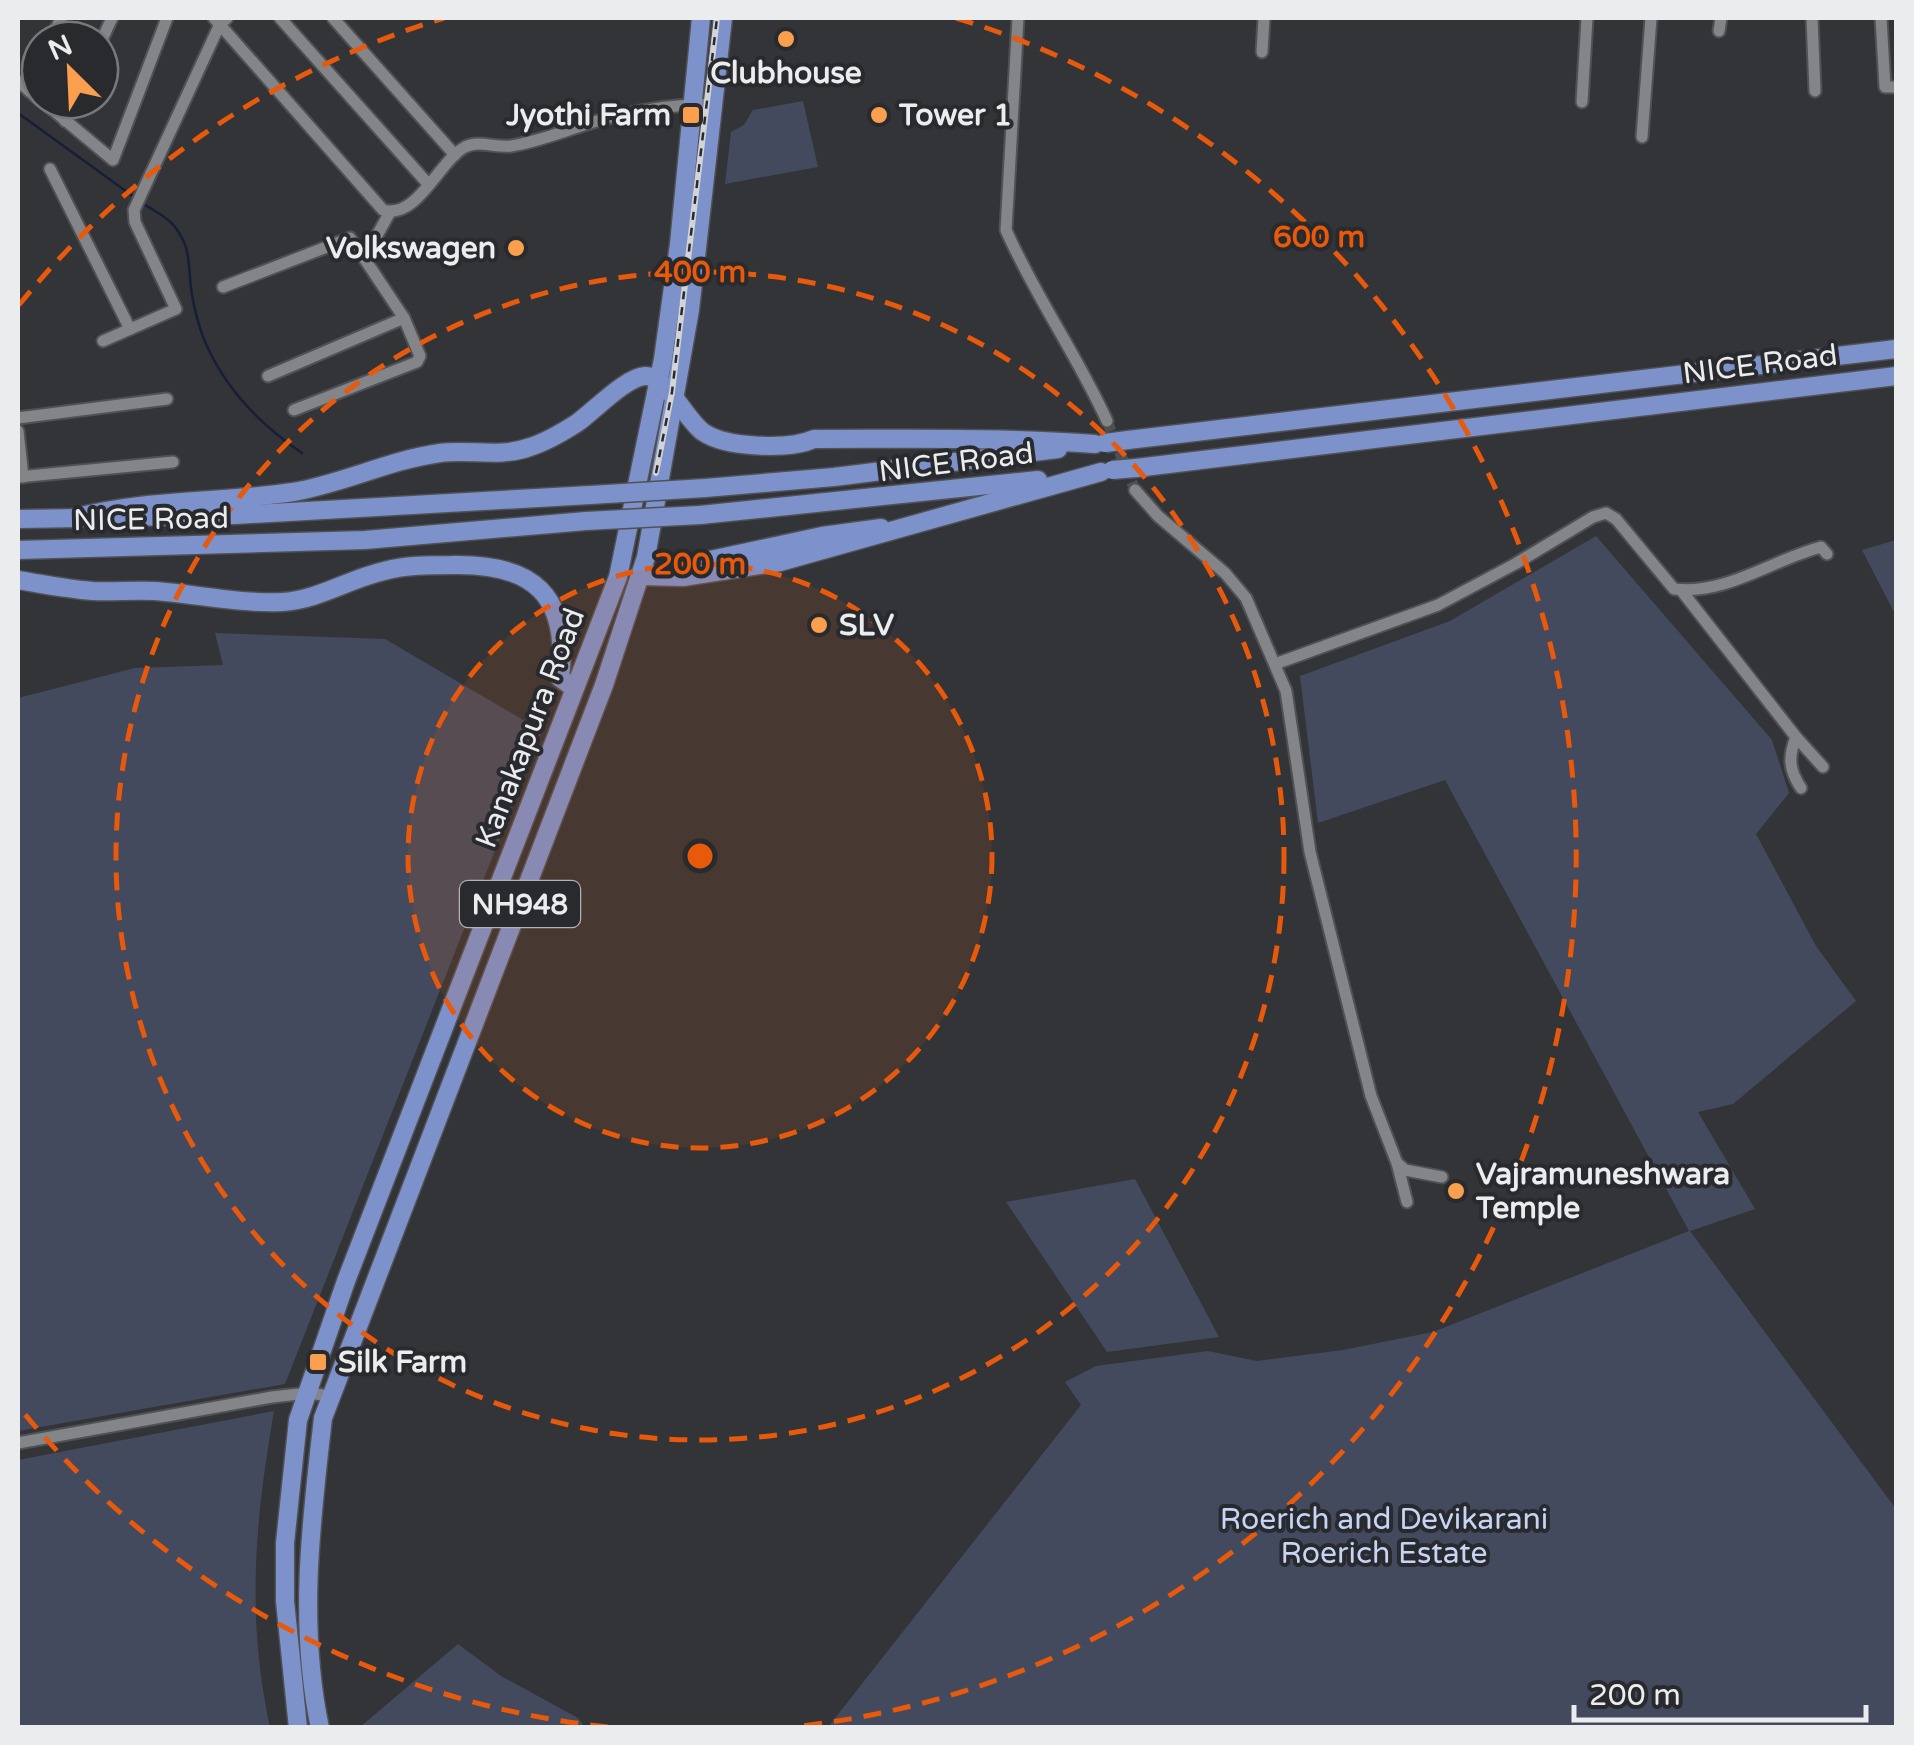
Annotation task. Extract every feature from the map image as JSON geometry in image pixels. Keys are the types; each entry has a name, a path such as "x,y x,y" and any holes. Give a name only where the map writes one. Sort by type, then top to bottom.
{"highway":[{"name":"Kanakapura Road","path":"298,1728 285,1601 285,1543 298,1420 346,1281 618,578 660,380 679,244 701,18"},
{"name":"Kanakapura Road","path":"320,1728 309,1640 308,1541 323,1418 604,685 640,576 676,401 723,18"},
{"name":"NICE Road","path":"18,519 235,515 705,488 852,475 1896,349"},
{"path":"74,518 116,507 298,491 444,452 508,454 532,447 576,424 632,380 646,375 660,380 687,417 711,436 728,442 800,445 814,439 1016,438 1100,443"},
{"name":"NICE Road","path":"18,550 365,540 586,520 700,515 894,497 1896,376"},
{"path":"640,576 684,576 780,562 1107,471"},
{"path":"18,580 89,590 149,590 287,602 389,569 466,564 504,567 524,578 548,600 561,628 564,648 560,678 574,688"},
{"path":"532,802 555,808"}],"street":[{"path":"66,121 112,160 167,18"},
{"path":"280,18 429,185"},
{"path":"333,18 456,155"},
{"path":"1018,18 1006,230 1083,367 1107,421"},
{"path":"1262,52 1264,18"},
{"path":"1582,102 1587,18"},
{"path":"1642,138 1652,18"},
{"path":"1812,18 1815,91"},
{"path":"1882,18 1884,87 1896,87"},
{"path":"103,341 176,309 135,222 134,210 220,20 383,210 390,212 400,210 469,145 510,146 607,118 715,104"},
{"path":"50,169 130,330"},
{"path":"360,252 375,239 390,212"},
{"path":"223,287 350,238 404,318 420,356 417,362 294,410"},
{"path":"268,376 404,318"},
{"path":"18,418 167,399"},
{"path":"18,431 20,477 174,462"},
{"path":"1135,490 1158,516 1225,573 1246,598 1286,692 1310,852 1372,1096 1407,1202"},
{"path":"1275,664 1438,606 1592,517 1606,513 1616,519 1674,590 1711,589 1788,556 1822,547 1827,554"},
{"path":"1681,590 1823,767"},
{"path":"1796,737 1791,774 1801,788"},
{"path":"1397,1164 1406,1170 1442,1177"},
{"path":"18,1443 308,1393 330,1396"}],"green space":[{"path":"803,101 818,167 725,184 731,132 744,125 753,110"},
{"name":"Roerich and Devikarani Roerich Estate","path":"1596,536 1772,740 1789,793 1756,834 1816,946 1856,1001 1733,1104 1698,1112 1755,1209 1690,1231 1896,1509 1896,1727 828,1727 1081,1405 1065,1382 1096,1366 1208,1351 1257,1361 1343,1350 1433,1332 1689,1231 1445,780 1318,823 1300,676 1450,621"},
{"path":"1896,540 1896,616 1862,550"},
{"path":"215,633 385,639 542,731 285,1384 18,1431 18,698 135,668 223,665"},
{"path":"1135,1179 1219,1337 1107,1352 1006,1202"},
{"path":"274,1411 256,1569 258,1646 270,1727 18,1727 18,1460"},
{"path":"458,1644 501,1676 578,1718 585,1727 360,1727"}],"waterway":[{"path":"18,113 134,197"},
{"path":"144,204 169,220 183,240 198,320 224,376 259,419 302,453"}],"tunnel":[{"path":"1107,421 1135,490"}],"railway":[{"path":"656,473 672,392 717,18"}],"place":[{"name":"Clubhouse","path":"786,39"},
{"name":"Jyothi Farm","path":"691,115"},
{"name":"Tower 1","path":"879,115"},
{"name":"Volkswagen","path":"516,248"},
{"name":"SLV","path":"819,625"},
{"name":"Vajramuneshwara Temple","path":"1456,1191"},
{"name":"Silk Farm","path":"318,1362"}]}
